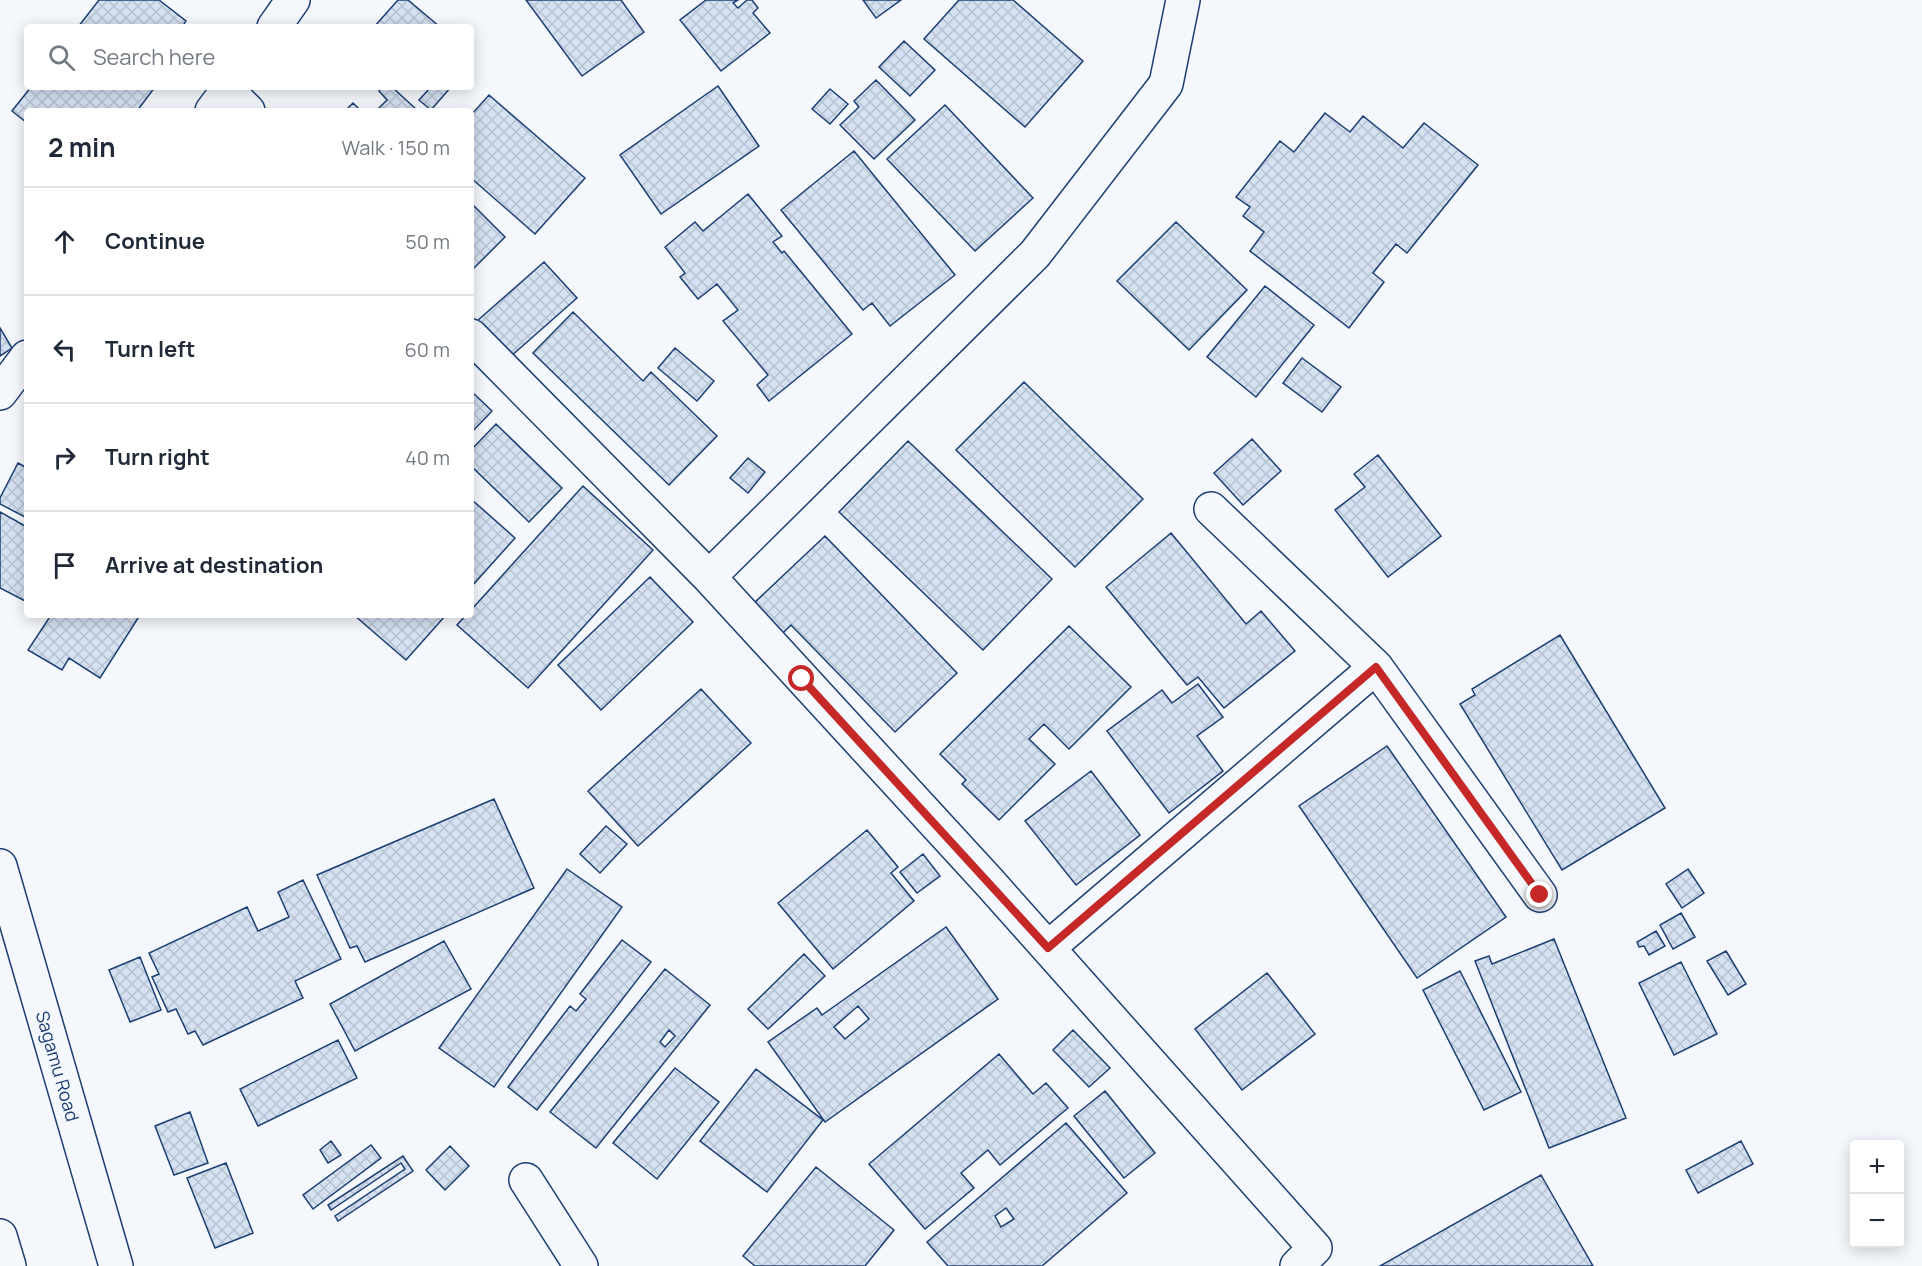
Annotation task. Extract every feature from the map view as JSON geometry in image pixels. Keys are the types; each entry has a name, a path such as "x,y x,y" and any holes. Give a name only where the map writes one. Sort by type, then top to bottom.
{"main road":[{"path":"275,24 293,0"},
{"path":"709,577 1035,254 1166,84 1183,0"},
{"path":"474,339 709,577 1048,948 1315,1248 1297,1266"},
{"path":"0,393 24,361"},
{"path":"1211,508 1376,667 1540,895"},
{"path":"1048,948 1376,667"},
{"name":"Sagamu Road","path":"0,866 116,1266"},
{"path":"526,1180 581,1266"},
{"path":"0,1236 9,1266"}],"building":[{"path":"99,0 159,0 186,21 184,24 80,24"},
{"path":"398,0 408,0 436,24 377,24"},
{"path":"526,0 621,0 644,32 582,76"},
{"path":"706,0 738,0 733,3 738,8 747,0 752,0 758,8 753,13 770,33 721,71 680,20"},
{"path":"863,0 901,0 876,18"},
{"path":"959,0 1013,0 1083,61 1025,127 924,39"},
{"path":"904,41 935,70 910,96 879,67"},
{"path":"876,80 915,120 874,159 840,125 859,107 854,101"},
{"path":"718,86 759,146 661,214 620,155"},
{"path":"830,89 848,104 830,124 812,109"},
{"path":"29,90 153,90 139,108 24,108 24,121 12,111"},
{"path":"395,90 415,108 379,108 387,100 379,91"},
{"path":"428,90 448,90 433,108 429,108 419,100"},
{"path":"489,95 585,178 535,234 474,181 474,112"},
{"path":"353,103 358,108 348,108"},
{"path":"945,105 1033,198 975,251 887,159"},
{"path":"1325,113 1350,132 1363,116 1403,148 1424,123 1478,165 1407,253 1396,244 1373,273 1384,282 1349,328 1250,251 1264,232 1243,216 1250,207 1236,197 1280,141 1294,152"},
{"path":"854,151 955,275 890,326 872,303 863,310 781,210"},
{"path":"748,194 782,236 773,242 782,253 784,251 852,334 769,401 757,385 768,375 723,321 738,310 717,284 698,299 680,277 685,273 665,247 695,222 703,231"},
{"path":"474,206 505,237 474,268"},
{"path":"1176,222 1247,290 1189,350 1117,281"},
{"path":"544,262 577,298 510,357 477,321"},
{"path":"1265,286 1314,325 1256,397 1207,357"},
{"path":"573,312 643,381 651,372 717,436 669,485 533,353"},
{"path":"0,328 12,348 0,356"},
{"path":"675,348 714,381 697,401 658,368"},
{"path":"1302,358 1341,387 1322,412 1283,383"},
{"path":"1024,382 1143,499 1075,567 956,450"},
{"path":"474,394 492,411 474,430"},
{"path":"496,424 562,488 529,522 474,469 474,447"},
{"path":"1252,439 1281,471 1243,505 1214,473"},
{"path":"908,441 1052,579 983,650 839,512"},
{"path":"1378,455 1441,536 1388,577 1335,510 1365,487 1354,474"},
{"path":"748,458 765,472 748,493 730,478"},
{"path":"18,463 24,466 24,516 0,504 0,498"},
{"path":"583,486 653,550 528,688 457,625 463,618 474,618 474,607"},
{"path":"474,502 515,538 474,584"},
{"path":"0,512 24,525 24,600 0,588"},
{"path":"1171,533 1246,624 1261,611 1295,651 1224,708 1198,677 1187,685 1106,587"},
{"path":"825,536 957,673 895,732 791,625 782,634 753,604"},
{"path":"650,577 693,622 601,710 558,665"},
{"path":"49,618 138,618 100,678 69,658 62,670 28,650"},
{"path":"357,618 443,618 406,660"},
{"path":"1069,626 1131,687 1069,749 1044,724 1029,739 1055,764 999,820 962,784 966,780 940,754"},
{"path":"1560,635 1665,808 1562,870 1460,704 1475,695 1472,689"},
{"path":"1198,684 1223,717 1197,736 1223,771 1169,813 1107,731 1162,690 1172,703"},
{"path":"701,689 751,743 638,846 588,791"},
{"path":"1387,746 1506,917 1417,978 1299,806"},
{"path":"1091,771 1140,835 1076,885 1025,821"},
{"path":"494,799 534,888 365,962 357,946 350,948 317,875"},
{"path":"606,826 627,844 600,873 580,854"},
{"path":"867,830 898,867 891,873 914,901 833,969 778,903"},
{"path":"923,854 940,876 917,893 900,872"},
{"path":"567,869 622,907 494,1087 439,1048"},
{"path":"1688,869 1704,893 1682,908 1666,884"},
{"path":"303,880 341,959 295,981 303,998 203,1045 195,1031 188,1034 176,1009 168,1012 152,977 159,974 149,953 247,907 258,931 289,917 278,892"},
{"path":"1681,913 1695,937 1673,949 1660,925"},
{"path":"946,927 998,999 825,1122 768,1042 817,1008 822,1015","holes":["858,1006 869,1019 845,1039 834,1027"]},
{"path":"1656,931 1665,946 1649,955 1644,946 1639,947 1637,942"},
{"path":"1554,939 1626,1118 1549,1148 1475,961 1489,956 1492,964"},
{"path":"622,940 651,962 537,1110 508,1087 570,1006 576,1011 586,999 580,994"},
{"path":"444,941 471,989 355,1051 330,1004"},
{"path":"1726,951 1746,984 1728,995 1707,961"},
{"path":"804,954 825,976 768,1029 748,1009"},
{"path":"140,957 161,1010 130,1022 109,970"},
{"path":"1681,962 1717,1034 1674,1055 1639,983"},
{"path":"665,969 710,1005 596,1148 550,1112","holes":["669,1030 675,1036 665,1047 660,1042"]},
{"path":"1460,971 1521,1092 1484,1110 1423,990"},
{"path":"1267,973 1315,1034 1242,1090 1195,1029"},
{"path":"1073,1030 1110,1068 1089,1087 1053,1050"},
{"path":"338,1040 357,1078 258,1126 240,1089"},
{"path":"999,1054 1033,1094 1046,1083 1068,1108 1000,1165 988,1150 961,1173 974,1188 925,1229 869,1164"},
{"path":"675,1068 719,1102 657,1179 613,1143"},
{"path":"756,1069 823,1120 767,1192 700,1141"},
{"path":"1105,1091 1155,1153 1124,1178 1074,1116"},
{"path":"190,1112 208,1163 174,1175 155,1126"},
{"path":"1066,1123 1127,1193 1042,1266 948,1266 927,1242","holes":["1006,1208 1014,1219 1001,1227 995,1216"]},
{"path":"331,1141 341,1155 328,1163 320,1150"},
{"path":"1741,1141 1753,1164 1698,1193 1686,1170"},
{"path":"371,1145 381,1158 313,1209 303,1195"},
{"path":"450,1146 469,1166 445,1190 426,1170"},
{"path":"403,1156 413,1171 338,1221 335,1216 405,1169 401,1163 331,1210 328,1205"},
{"path":"226,1163 253,1233 215,1248 187,1178"},
{"path":"816,1167 894,1230 865,1266 755,1266 743,1256"},
{"path":"1541,1175 1593,1266 1380,1266"}],"route":[{"path":"802,679 1048,948 1376,667 1540,895"}]}
